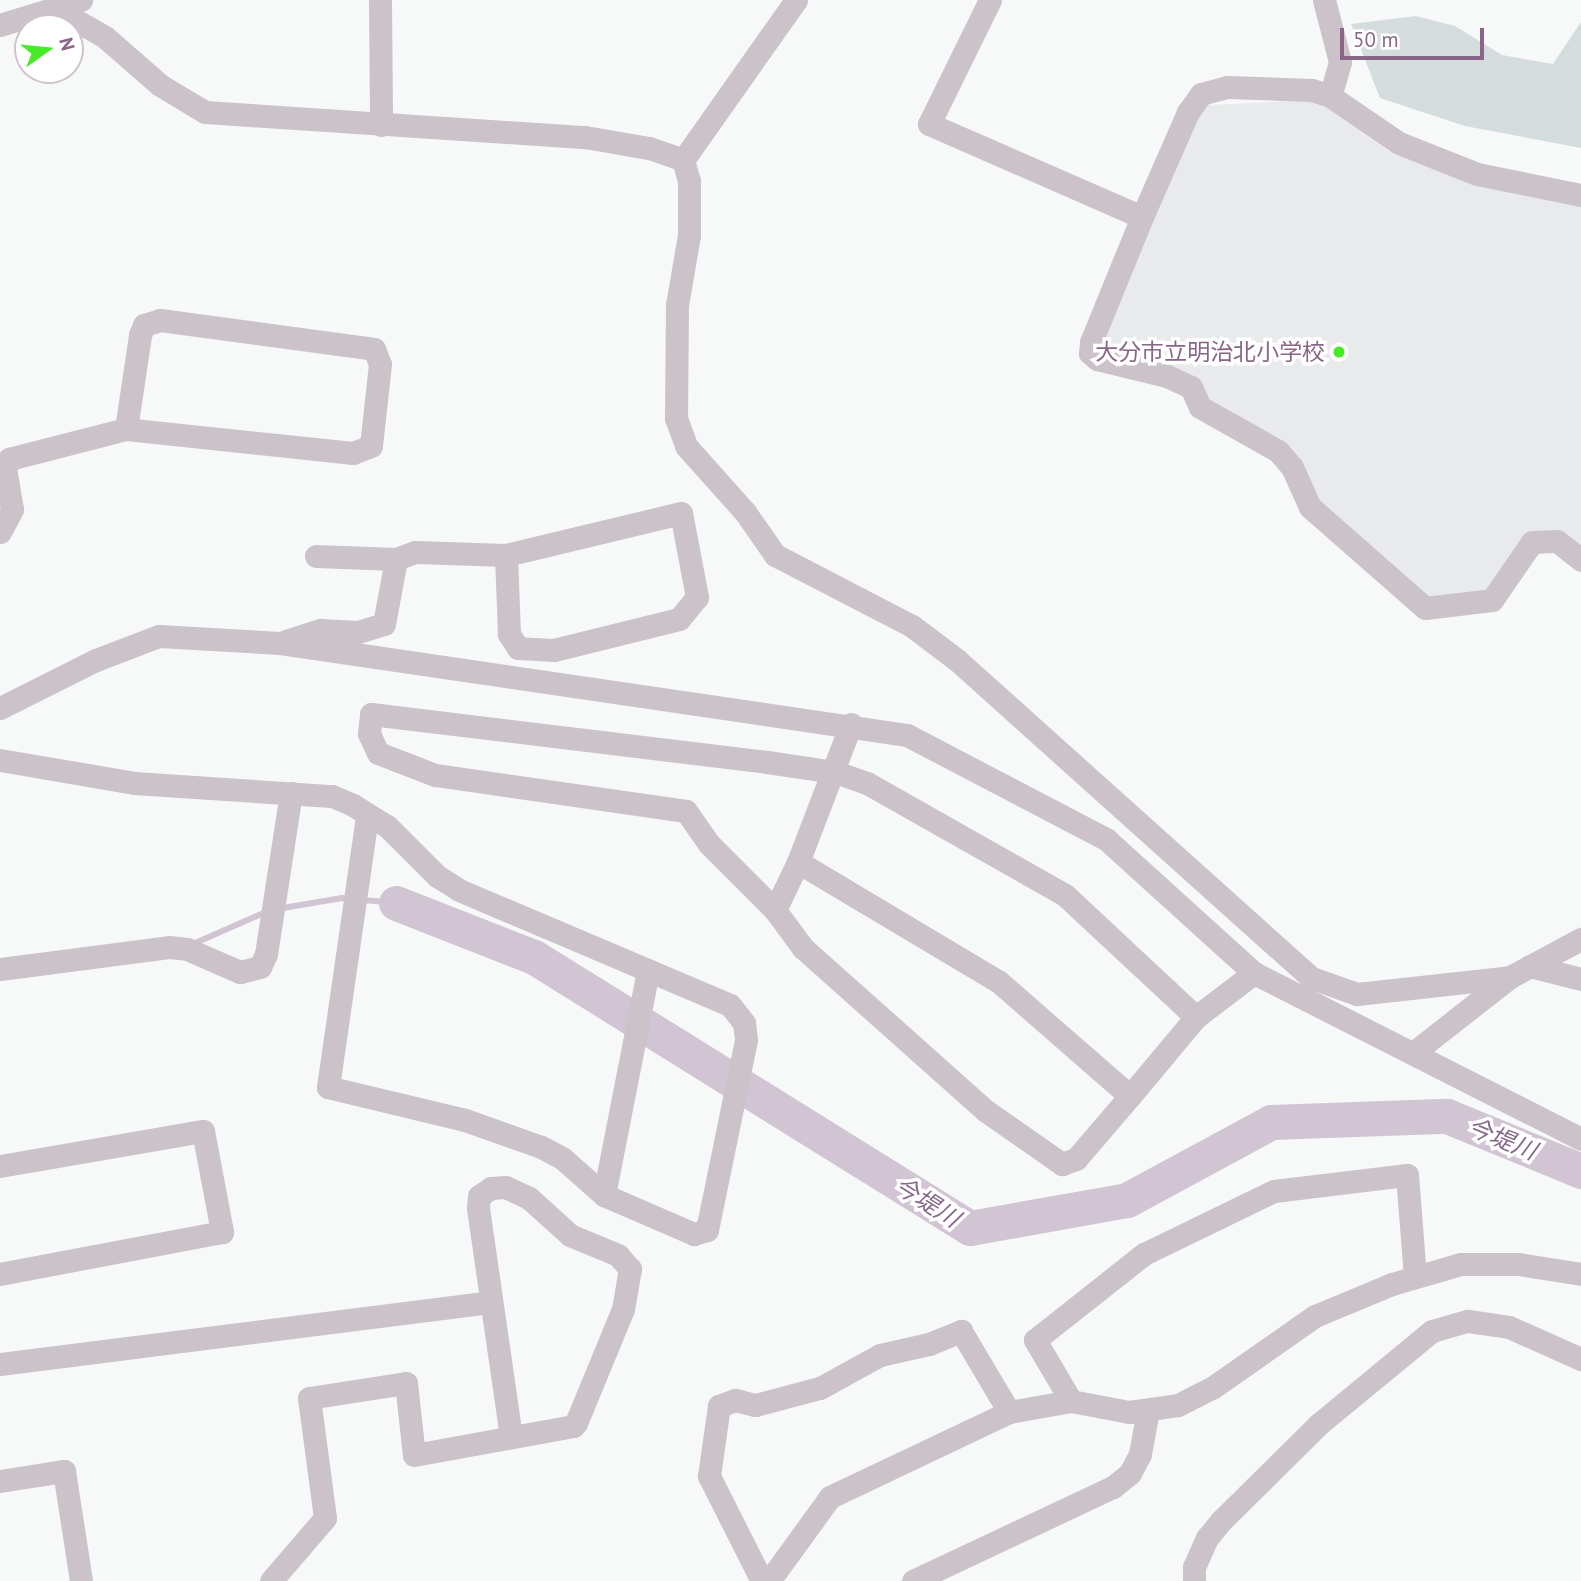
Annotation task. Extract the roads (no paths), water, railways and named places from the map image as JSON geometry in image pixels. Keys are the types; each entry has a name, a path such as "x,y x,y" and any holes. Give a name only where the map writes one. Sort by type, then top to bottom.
{"street":[{"path":"0,25 81,0"},
{"path":"380,0 381,125"},
{"path":"683,160 796,0"},
{"path":"990,0 929,124 1142,217"},
{"path":"1324,0 1340,62 1330,96"},
{"path":"56,9 105,37 160,85 205,112 584,137 649,148 683,160"},
{"path":"1581,195 1477,174 1432,157 1399,143 1330,96 1312,90 1227,87 1201,94 1188,112 1142,217 1091,342 1090,352 1097,359 1167,376 1191,387 1200,407 1278,451 1292,467 1310,507 1425,608 1493,600 1532,542 1557,541 1581,561"},
{"path":"683,160 689,181 689,235 677,305 676,418 686,446 745,512 775,555 912,626 957,660 1312,978 1357,994 1510,977"},
{"path":"0,531 12,509 5,468 9,459 126,429 363,452 373,440 378,354 365,346 152,321 140,335 126,429"},
{"path":"316,556 396,559 415,552 506,555 681,513 697,597 679,619 554,650 518,648 509,634 506,555"},
{"path":"280,643 320,630 358,632 384,624 396,559"},
{"path":"0,708 96,660 159,636 280,643 851,724 908,735 1106,839 1254,973 1581,1139"},
{"path":"1196,1017 1065,895 867,783 835,772 372,714 369,734 379,753 435,775 686,810 709,844 775,910 827,973 859,996 986,1111 1062,1164 1076,1159 1196,1017 1254,973"},
{"path":"775,910 835,772 851,724"},
{"path":"0,761 134,783 332,796 367,815 387,826 437,876 459,890 712,995 730,1005 744,1023 746,1040 714,1214 707,1230 694,1234 604,1195 562,1158 541,1147 465,1120 328,1087 367,815"},
{"path":"0,969 169,947 240,972 260,967 266,954 291,793"},
{"path":"798,862 998,981 1130,1096"},
{"path":"1413,1053 1510,977 1581,940"},
{"path":"1530,966 1581,978"},
{"path":"604,1195 648,970"},
{"path":"0,1166 203,1131 222,1232 0,1274"},
{"path":"1070,1401 1035,1340 1144,1254 1274,1191 1408,1175 1415,1278"},
{"path":"271,1581 325,1518 309,1398 406,1383 414,1455 511,1437 576,1423 623,1308 630,1269 618,1255 570,1236 529,1198 505,1187 491,1188 479,1196 478,1208 511,1437"},
{"path":"769,1581 830,1497 1009,1412 1070,1401 1104,1410 1148,1410 1178,1405 1212,1388 1315,1316 1415,1278 1461,1264 1518,1264 1581,1274"},
{"path":"1,1357 490,1302"},
{"path":"1194,1581 1194,1567 1207,1538 1221,1521 1319,1424 1432,1331 1468,1321 1509,1327 1581,1359"},
{"path":"762,1581 709,1476 719,1406 735,1400 755,1405 820,1388 880,1355 929,1344 961,1331 1009,1412"},
{"path":"913,1581 1114,1487 1130,1473 1140,1454 1148,1410"},
{"path":"0,1481 64,1471 81,1581"}],"waterway":[{"path":"277,909 342,898 396,903"},
{"name":"今堤川","path":"396,903 534,957 970,1228 1127,1200 1271,1122 1447,1116 1581,1171"},
{"path":"193,944 266,912"}],"place":[{"name":"大分市立明治北小学校","path":"1339,352"}]}
